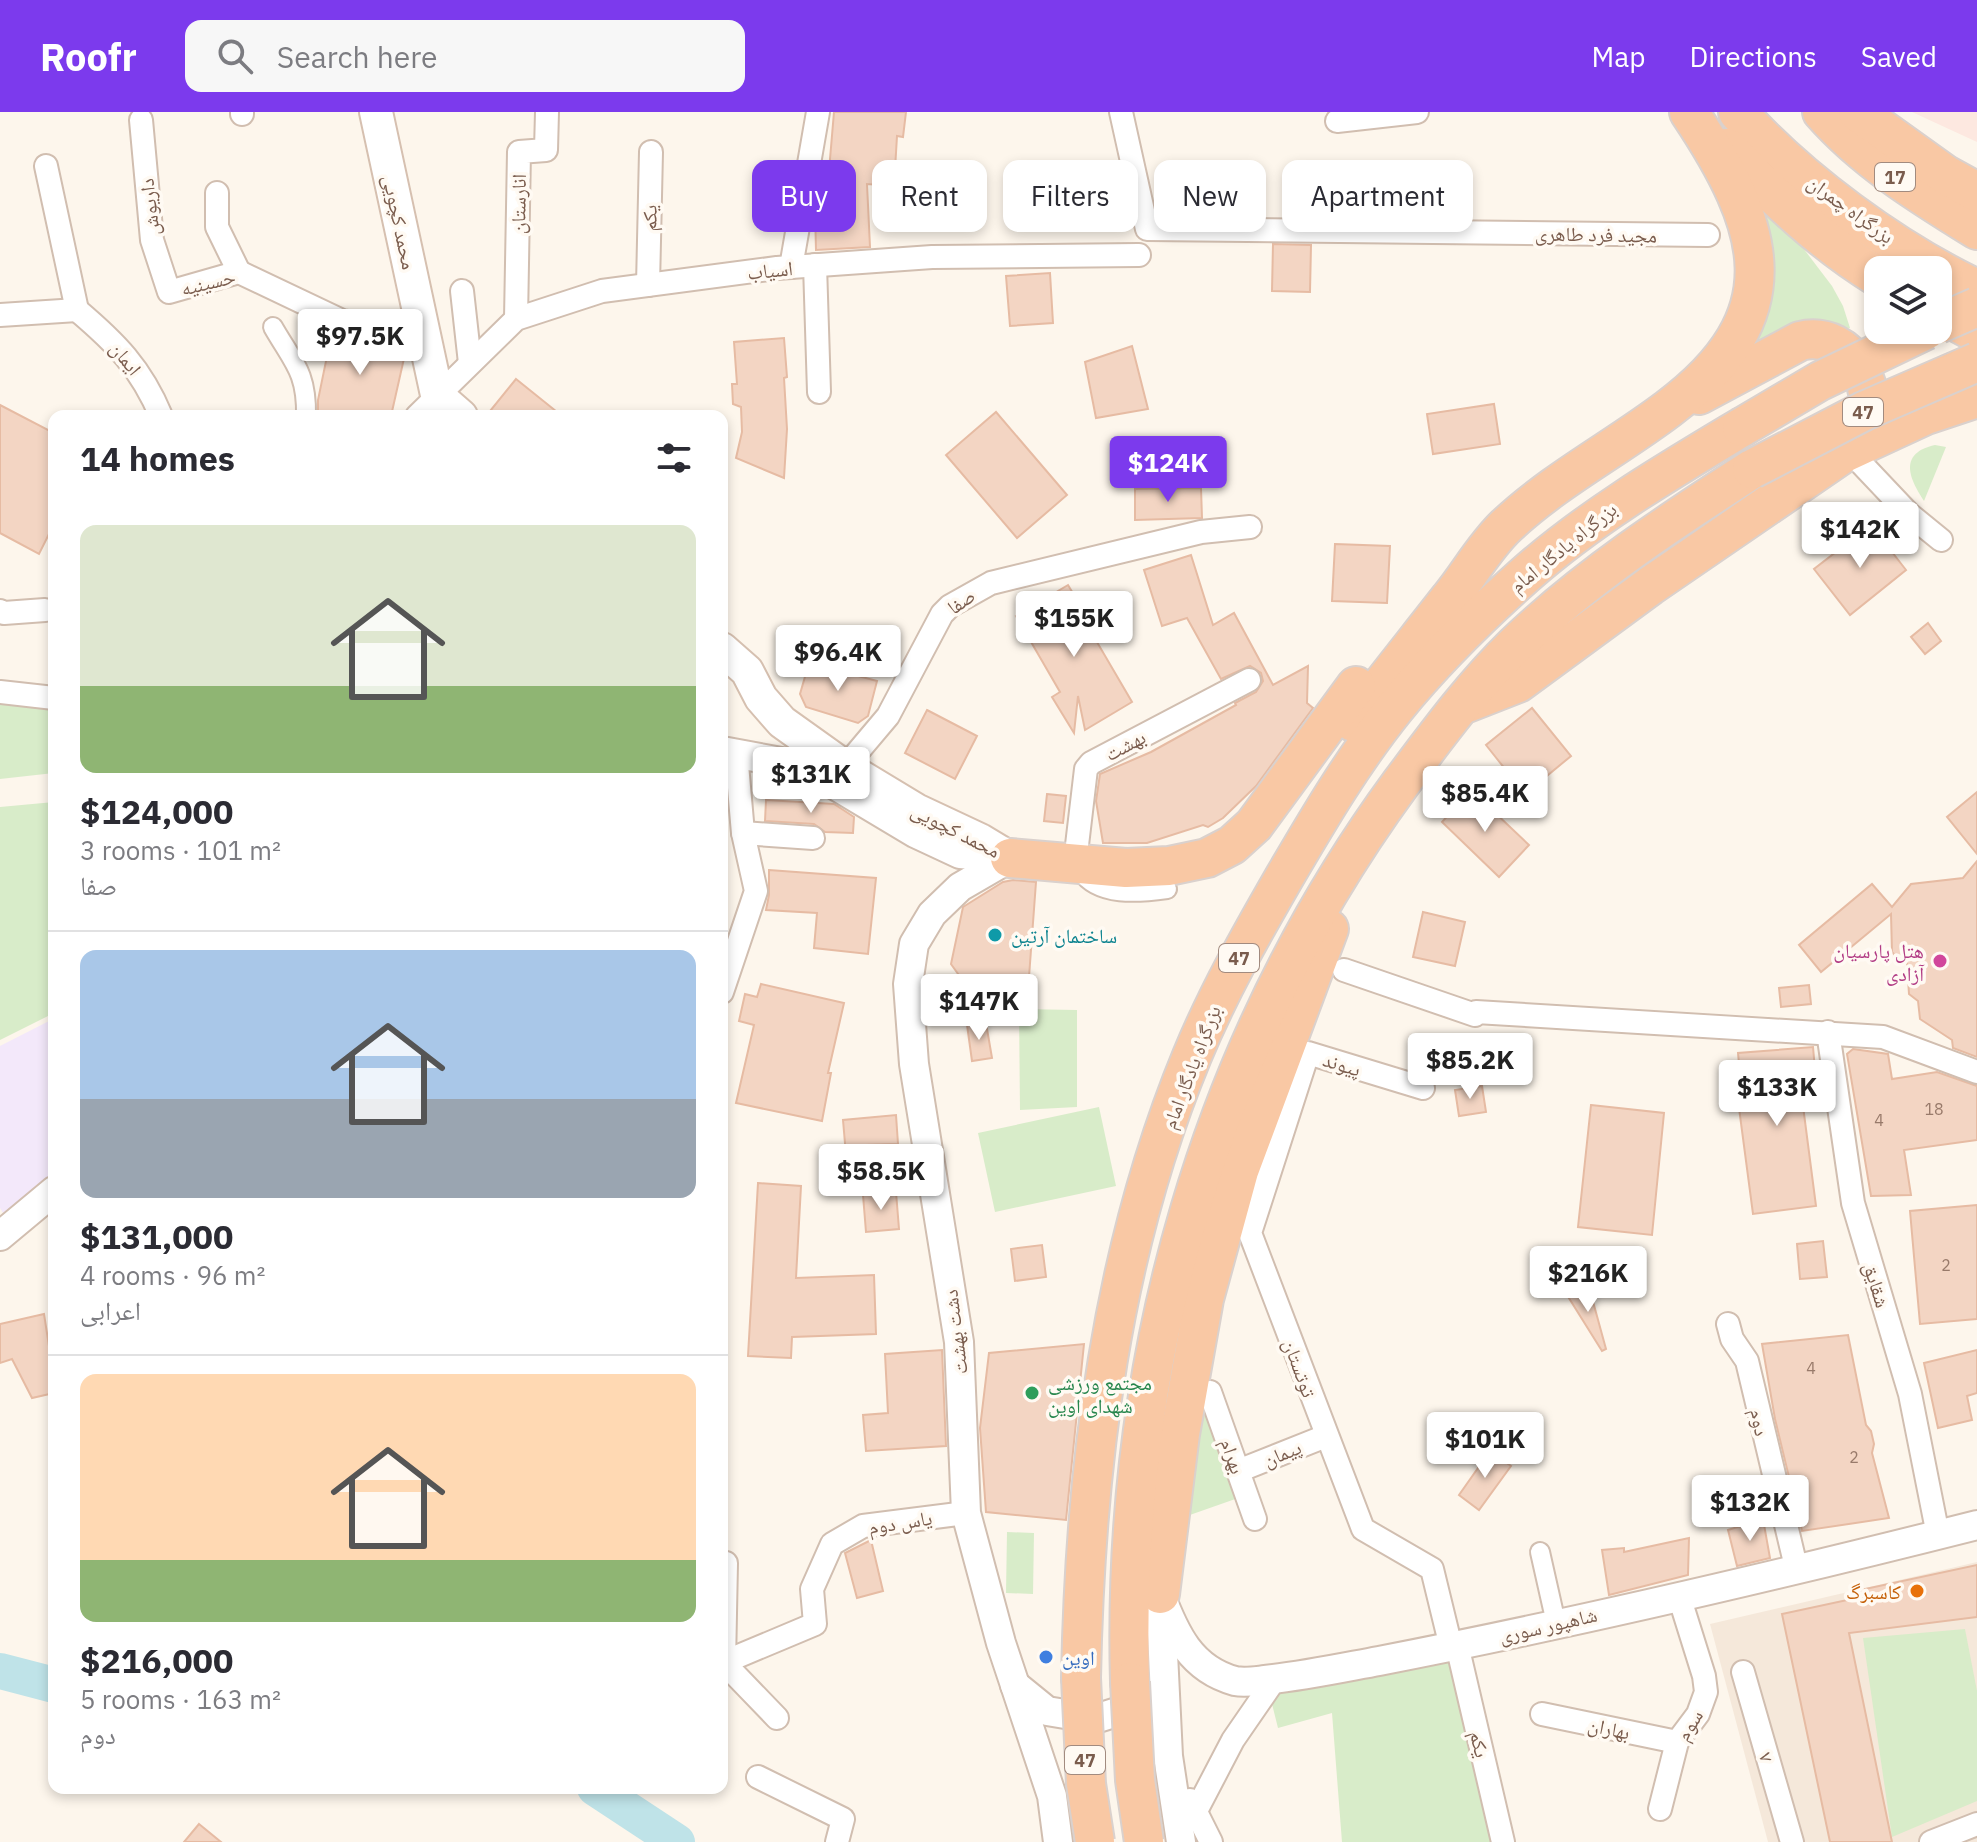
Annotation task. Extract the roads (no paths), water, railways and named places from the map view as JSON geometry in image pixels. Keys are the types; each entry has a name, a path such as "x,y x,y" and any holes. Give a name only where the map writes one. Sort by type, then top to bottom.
{"highway":[{"path":"1690,112 1774,197 1864,268"},
{"path":"1273,896 1287,840 1314,783 1353,722 1505,527 1584,464 1667,410 1704,380 1736,337 1748,309 1755,275 1754,239 1740,198 1720,158 1690,112"},
{"name":"بزرگراه چمران","path":"1738,112 1795,168 1948,275 1964,311"},
{"name":"17","path":"1822,112 1839,131 1907,186 1977,230"},
{"path":"1858,112 1946,175 1977,192"},
{"path":"1898,141 1977,166"},
{"path":"1667,410 1719,386 1800,341 1813,338 1827,340 1842,347 1853,359 1864,376 1869,395 1869,413 1862,433 1844,453"},
{"name":"بزرگراه یادگار امام","path":"1095,1842 1086,1784 1081,1678 1094,1448 1117,1305 1152,1169 1191,1058 1223,988 1327,805 1396,707 1463,635 1527,573 1609,508 1820,381 1897,344"},
{"name":"47","path":"1144,1842 1135,1780 1147,1677 1128,1612 1139,1453 1162,1315 1196,1191 1230,1087 1269,999 1366,831 1457,706 1516,644 1616,561 1752,469 1864,411 1977,362"},
{"path":"1457,706 1518,683 1650,586 1844,453 1926,415 1977,398"},
{"path":"1010,858 1126,868 1169,866 1207,858 1232,845 1254,825 1418,604 1453,595"},
{"path":"1160,1594 1180,1434 1204,1299 1239,1171 1366,831"}],"main road":[{"name":"محمد کچویی","path":"376,112 400,191 425,343 427,405"},
{"name":"محمد کچویی","path":"728,654 747,671 761,698 782,722 845,767 916,810 1010,858"}],"street":[{"name":"انارستان","path":"516,319 519,152 546,150 547,112"},
{"path":"791,267 818,112"},
{"name":"مجید فرد طاهری","path":"1121,112 1147,229 1708,235"},
{"path":"1337,121 1417,112"},
{"name":"داریوش","path":"141,120 152,240 169,292"},
{"name":"یکم","path":"648,285 651,152"},
{"path":"0,315 77,310 46,166"},
{"path":"217,193 217,227 239,272"},
{"name":"اسیاب","path":"427,405 516,319 602,291 791,267 932,257 1139,255"},
{"path":"815,265 819,392"},
{"name":"حسینیه","path":"169,292 239,272 342,321 388,328 425,343"},
{"path":"462,291 470,363"},
{"name":"ایمان","path":"77,310 129,358 158,410"},
{"path":"273,327 300,368 307,410"},
{"path":"1844,453 1856,458 1909,514 1941,540"},
{"name":"صفا","path":"845,767 888,716 942,614 983,586 1077,560 1201,532 1250,527"},
{"path":"0,611 45,610"},
{"name":"بهشت","path":"1075,862 1086,769 1091,763 1249,680"},
{"path":"0,692 48,697"},
{"path":"728,974 756,891 729,752 803,766 915,833 960,854 1010,858"},
{"path":"743,833 813,838"},
{"name":"دشت بهشت","path":"1010,858 960,887 932,914 914,944 908,984 914,1064 959,1342 966,1513 1015,1685 1052,1796 1058,1842"},
{"path":"1075,862 1087,881 1108,889 1137,893 1167,889"},
{"path":"1344,970 1475,1015 1476,1012 1883,1037 1977,1072"},
{"name":"شقایق","path":"1828,1032 1853,1203 1910,1394 1938,1535"},
{"name":"پیوند","path":"1308,1053 1423,1088"},
{"name":"توتستان","path":"1308,1053 1250,1233 1363,1529 1432,1569 1454,1646"},
{"path":"866,1159 929,1158"},
{"path":"0,1236 48,1197"},
{"name":"دوم","path":"1728,1324 1732,1339 1747,1361 1797,1571"},
{"name":"بهرام","path":"1210,1392 1255,1519"},
{"name":"پیمان","path":"1238,1471 1326,1436"},
{"name":"یاس دوم","path":"728,1661 815,1624 812,1589 832,1544 863,1526 966,1513"},
{"name":"شاهپور سوری","path":"1160,1594 1181,1643 1214,1674 1240,1682 1275,1679 1454,1646 1797,1571 1977,1525"},
{"path":"1540,1552 1556,1623"},
{"path":"1015,1685 1047,1711 1095,1719 1142,1704 1160,1594"},
{"name":"سوم","path":"1660,1809 1677,1742 1698,1714 1706,1692 1704,1676 1679,1596"},
{"name":"یکم","path":"1454,1646 1503,1842"},
{"path":"728,1668 777,1718"},
{"name":"۷","path":"1743,1672 1792,1842"},
{"path":"1147,1677 1168,1756 1181,1842"},
{"path":"1196,1811 1233,1740 1275,1679"},
{"name":"بهاران","path":"1542,1714 1677,1742"},
{"path":"1052,1796 1058,1770 1080,1739 1092,1733 1124,1728 1141,1733 1168,1756 1211,1842"},
{"path":"758,1777 843,1819 837,1842"},
{"path":"1931,1842 1977,1824"}],"waterway":[{"path":"0,1671 48,1683"},
{"path":"604,1794 677,1842"}],"place":[{"name":"ساختمان آرتین","path":"995,935"},
{"name":"هتل پارسیان آزادی","path":"1940,961"},
{"name":"مجتمع ورزشی شهدای اوین","path":"1032,1393"},
{"name":"کاسبرگ","path":"1917,1591"},
{"name":"اوین","path":"1046,1657"}]}
